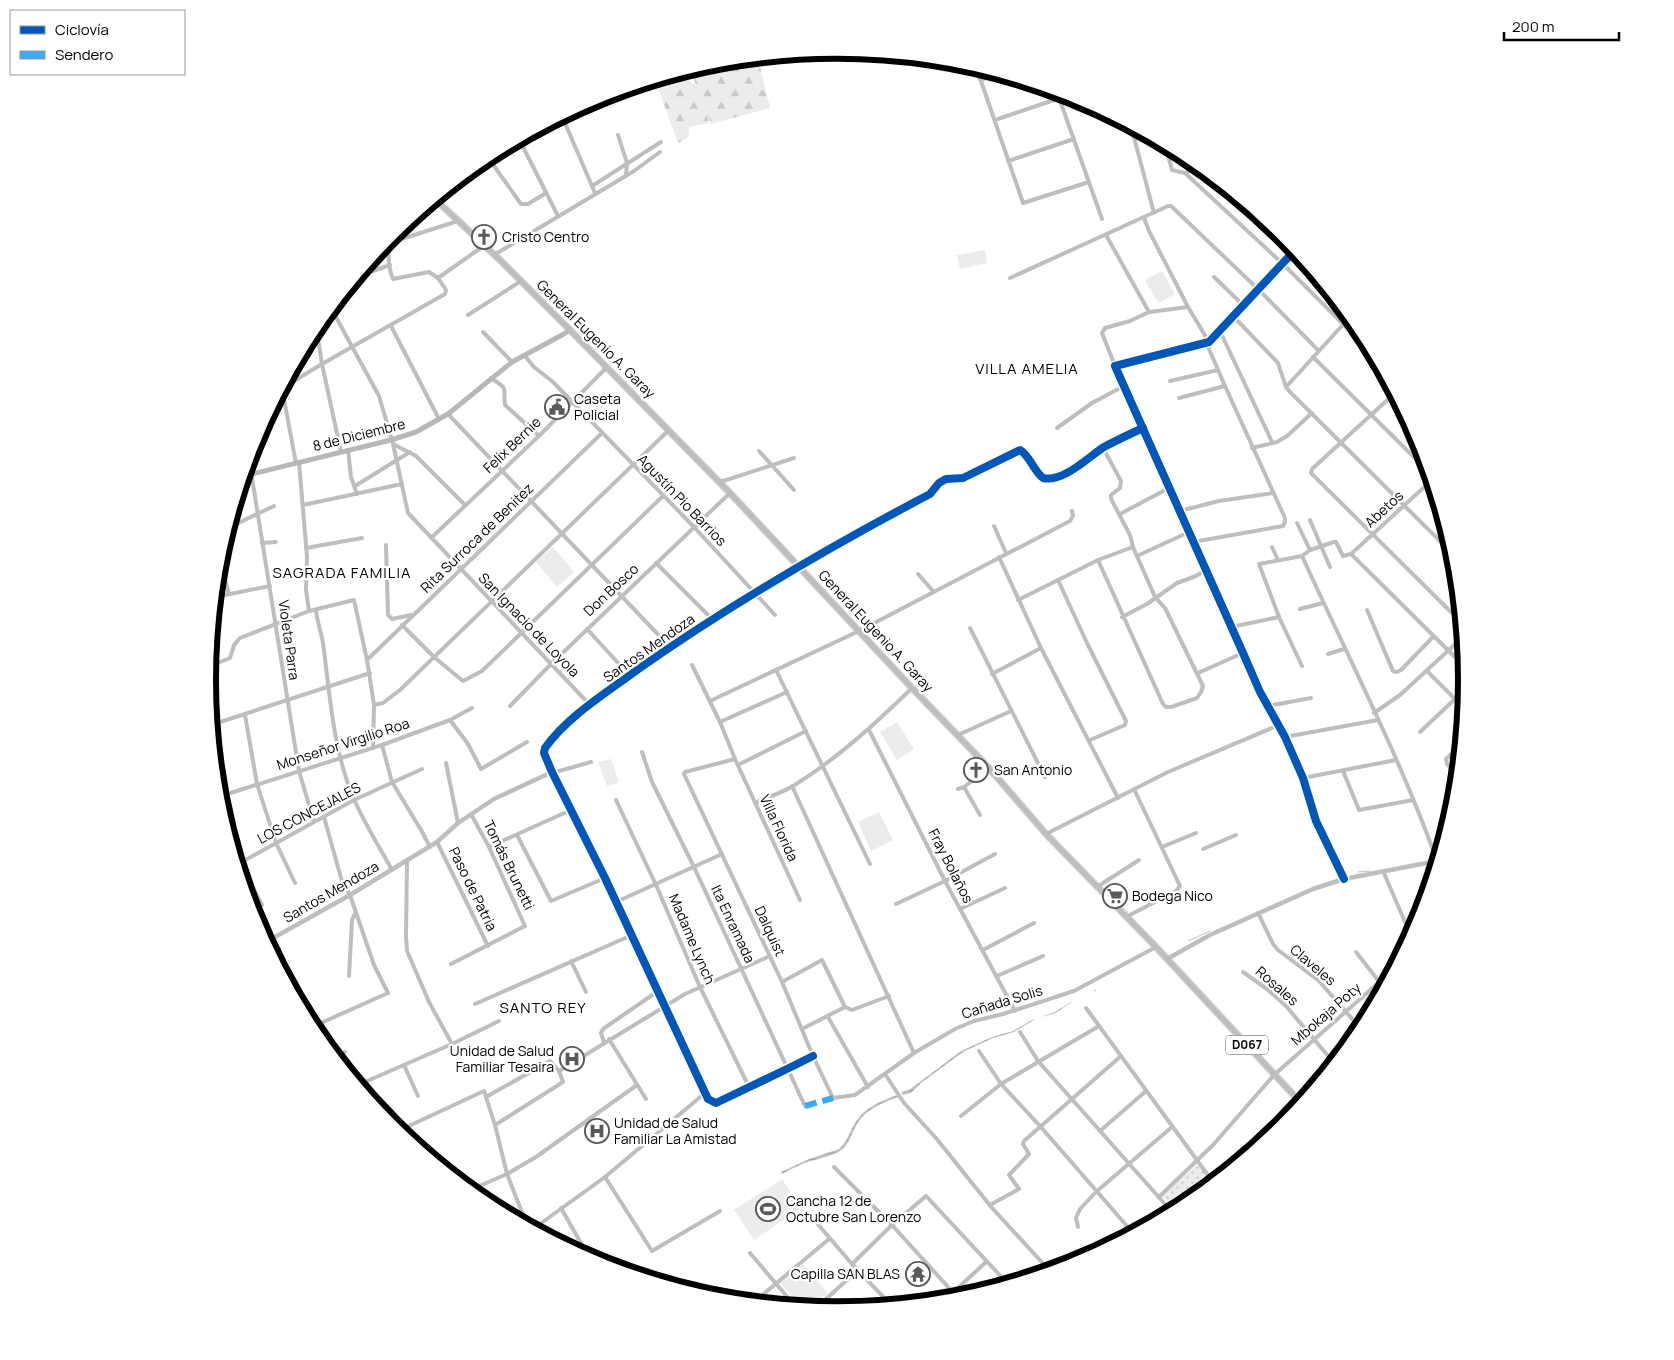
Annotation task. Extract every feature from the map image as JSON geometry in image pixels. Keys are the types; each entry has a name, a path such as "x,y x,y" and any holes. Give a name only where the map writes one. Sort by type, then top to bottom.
{"main road":[{"name":"General Eugenio A. Garay","path":"439,203 521,281 730,493 989,768 1046,834 1082,869 1167,959"},
{"name":"8 de Diciembre","path":"251,475 348,450 392,442 416,432 448,414 512,362 570,330"},
{"name":"D067","path":"1167,959 1296,1098"}],"street":[{"path":"978,75 1023,203 1088,182"},
{"path":"980,80 987,78"},
{"path":"998,119 1057,99"},
{"path":"1061,101 1102,219"},
{"path":"565,122 595,193"},
{"path":"1132,134 1154,213"},
{"path":"618,135 626,163 626,175"},
{"path":"1008,161 1074,139"},
{"path":"592,186 660,142"},
{"path":"522,145 558,216"},
{"path":"494,255 626,175 660,152"},
{"path":"1168,154 1171,168 1174,171 1186,173 1283,264 1353,334"},
{"path":"492,163 523,205 546,193"},
{"path":"1186,173 1192,170"},
{"path":"1010,278 1168,206 1174,208 1319,351"},
{"path":"1144,218 1188,307 1209,342 1209,349 1218,370 1285,518 1283,526 1193,542"},
{"path":"399,240 458,221"},
{"path":"1106,234 1149,312"},
{"path":"438,278 484,245"},
{"path":"292,383 445,294 446,290 438,278 429,272 393,279 389,250"},
{"path":"1115,366 1209,342 1290,256"},
{"path":"367,274 390,265"},
{"path":"1214,277 1244,306"},
{"path":"468,315 521,281"},
{"path":"1188,307 1149,312 1103,330 1102,333 1231,627 1303,778 1316,821 1344,879"},
{"name":"San Ignacio de Loyola","path":"335,314 379,396 398,460 408,513 590,705"},
{"path":"1234,317 1278,363 1286,387 1443,544"},
{"path":"1286,387 1344,324"},
{"path":"391,326 439,419"},
{"path":"1220,331 1272,442"},
{"path":"483,332 512,362"},
{"path":"318,338 341,452"},
{"name":"Agustín Pio Barrios","path":"524,355 694,528 775,615"},
{"path":"1314,357 1418,461"},
{"name":"Felix Bernie","path":"431,538 539,436 607,367"},
{"path":"1170,381 1218,370"},
{"path":"491,378 503,386 505,390 505,405 539,436"},
{"path":"1056,428 1092,403 1124,386"},
{"path":"1179,398 1225,386"},
{"path":"284,398 298,463 303,505 306,590 309,611"},
{"path":"1390,398 1312,469 1312,473 1455,616"},
{"path":"1252,448 1287,436 1312,413"},
{"path":"448,414 670,647"},
{"path":"798,566 930,494 940,483 946,480 963,478 1018,450 1022,450 1025,453 1034,469 1043,478 1054,478 1067,472 1103,448 1143,428"},
{"path":"374,706 389,699 434,657 669,430"},
{"name":"Rita Surroca de Benitez","path":"367,660 602,433"},
{"path":"392,442 416,456 465,505"},
{"path":"1098,560 1161,701 1166,706 1171,707 1197,698 1203,686 1165,608 1155,597 1133,547 1130,535 1111,497 1120,488 1121,481 1103,448"},
{"path":"348,450 351,477 357,494"},
{"path":"759,451 794,490"},
{"path":"355,486 410,452"},
{"path":"719,482 794,458"},
{"name":"Violeta Parra","path":"251,475 298,771 314,822"},
{"path":"303,505 402,484"},
{"name":"Abetos","path":"1351,554 1427,485"},
{"path":"1120,514 1169,488"},
{"path":"1180,511 1219,501 1273,492"},
{"name":"Don Bosco","path":"510,706 586,629 730,493"},
{"path":"402,625 434,657 463,681 482,671 663,496"},
{"path":"236,524 274,506"},
{"path":"710,701 858,631 1070,520 1073,516 1072,512"},
{"path":"1310,520 1330,566"},
{"path":"1298,523 1310,550"},
{"path":"994,526 1006,553"},
{"path":"1137,556 1189,532"},
{"path":"306,548 362,538"},
{"path":"262,543 276,542"},
{"path":"1302,666 1279,617 1259,566 1260,563 1302,556 1310,550 1335,542 1343,556 1351,554 1458,660"},
{"path":"386,545 388,615 392,619 413,615"},
{"path":"1272,546 1278,560"},
{"path":"1018,600 1098,560 1133,547"},
{"path":"1302,556 1396,760 1434,852"},
{"path":"999,557 1018,600 1118,798"},
{"path":"656,563 712,620"},
{"name":"Santos Mendoza","path":"272,938 430,847 458,823 509,791 552,772 544,753 545,748 569,722 670,647 798,566"},
{"path":"1122,617 1147,604 1177,583 1206,570"},
{"path":"918,574 933,591"},
{"path":"225,578 229,594"},
{"path":"1058,580 1126,721 1125,725 1090,740"},
{"path":"222,596 270,586"},
{"path":"216,664 230,658 234,645 240,638 309,611 352,600 355,601 370,674 374,706 373,747"},
{"path":"1300,609 1323,603"},
{"name":"LOS CONCEJALES","path":"316,610 340,758 354,800 392,870"},
{"path":"1367,610 1393,671 1402,670 1433,637"},
{"path":"1231,627 1279,617"},
{"path":"970,628 1045,777"},
{"path":"586,629 630,676"},
{"path":"1374,713 1400,695 1457,643"},
{"path":"992,674 1042,648"},
{"path":"1328,654 1344,649"},
{"path":"1198,673 1243,653"},
{"name":"Villa Florida","path":"692,665 720,722 800,900"},
{"path":"776,670 870,864"},
{"path":"1427,671 1457,701"},
{"path":"217,723 370,674"},
{"path":"755,803 792,786 822,765 869,730 912,688"},
{"path":"720,722 787,692"},
{"path":"1268,706 1311,698"},
{"path":"1420,732 1455,699"},
{"name":"Monseñor Virgilio Roa","path":"227,794 382,745 450,720 472,708"},
{"path":"958,735 1011,710"},
{"path":"245,715 257,784 276,843 295,883"},
{"path":"450,720 468,744 481,769 526,742"},
{"path":"1285,738 1378,720"},
{"path":"1046,834 1168,772 1278,725"},
{"name":"Fray Bolaños","path":"869,730 945,881 1015,1010"},
{"path":"738,765 806,731"},
{"path":"382,745 392,782 430,847"},
{"name":"Ita Enramada","path":"642,752 652,782 742,969 804,1106"},
{"path":"1452,769 1447,764 1446,759 1454,752"},
{"name":"Dalquist","path":"735,759 685,772 684,774 782,982 833,1098"},
{"path":"1303,778 1396,760"},
{"path":"591,762 552,772 632,934 708,1099 716,1103 788,1070 813,1056"},
{"path":"446,763 458,823"},
{"path":"958,789 964,787 989,768"},
{"name":"LOS CONCEJALES","path":"243,861 354,800 422,769"},
{"path":"1343,771 1359,810 1412,800"},
{"path":"792,786 914,1054"},
{"path":"964,787 980,815"},
{"path":"1126,917 1179,888 1180,884 1134,789"},
{"name":"Madame Lynch","path":"616,800 656,885 700,987 748,1087"},
{"path":"489,848 571,810"},
{"name":"Tomás Brunetti","path":"471,814 525,926 488,946"},
{"path":"319,1024 388,993 374,965 350,895 341,878 324,817"},
{"path":"1162,847 1196,833"},
{"path":"517,835 552,901 605,878"},
{"path":"1203,849 1236,835"},
{"name":"Paso de Patria","path":"437,842 488,946"},
{"path":"616,902 722,854"},
{"path":"896,904 945,881 995,854"},
{"path":"407,860 407,951 429,1002 452,1044"},
{"path":"1097,887 1139,860"},
{"path":"1167,959 1210,935 1313,889 1344,879 1430,862"},
{"path":"1383,872 1407,927"},
{"path":"250,882 262,904"},
{"path":"960,909 1005,888"},
{"path":"349,976 352,920 356,912"},
{"name":"Claveles","path":"1258,912 1273,944 1278,950 1319,981 1356,1022"},
{"path":"983,950 1034,923"},
{"path":"475,1004 632,934"},
{"path":"451,964 488,946"},
{"name":"Cañada Solis","path":"833,1098 855,1095 942,1036 974,1021 1074,991 1156,947"},
{"path":"1356,952 1379,982"},
{"path":"559,1071 664,1005 770,956"},
{"path":"997,976 1043,956"},
{"path":"782,982 823,960 845,1006 852,1010 889,996"},
{"path":"571,961 586,992"},
{"name":"Rosales","path":"1243,972 1280,1000 1330,1058"},
{"name":"Mbokaja Poty","path":"1159,1197 1197,1161 1274,1075 1379,982"},
{"path":"604,1042 601,1033 603,1029 658,991"},
{"path":"802,1029 828,1017 845,1006"},
{"path":"1086,1008 1209,1177"},
{"path":"828,1017 868,1087"},
{"path":"364,1082 499,1021"},
{"path":"961,1116 1001,1084 1099,1026"},
{"path":"1020,1032 1038,1061 1167,1206"},
{"path":"609,1039 646,1099"},
{"path":"341,1054 345,1052"},
{"path":"979,1052 1001,1084 1129,1228"},
{"path":"990,1205 1019,1190 1019,1187 1010,1175 1029,1154 1023,1144 1024,1141 1120,1056"},
{"path":"486,1097 550,1061 559,1071 563,1084 495,1125"},
{"path":"404,1065 418,1096"},
{"path":"885,1074 906,1105 936,1138 990,1205 1045,1265"},
{"path":"478,1187 507,1174 536,1157 637,1085"},
{"path":"406,1127 484,1091 495,1125 507,1174 524,1217"},
{"path":"1100,1131 1146,1091"},
{"path":"539,1225 605,1177 705,1092"},
{"path":"1078,1227 1076,1218 1078,1212 1097,1191 1172,1127"},
{"path":"834,1167 892,1225 951,1290"},
{"path":"605,1177 652,1251 720,1210"},
{"path":"852,1264 892,1225 926,1196 1002,1279"},
{"path":"561,1208 583,1247"},
{"path":"816,1222 829,1239 886,1299"},
{"path":"761,1296 829,1239"},
{"path":"750,1253 789,1299"},
{"path":"957,1289 986,1262"},
{"path":"824,1301 858,1270"}],"green space":[{"path":"759,64 770,108 711,124 707,113 709,123 689,127 689,137 678,143 657,86 688,77 691,84 696,86 693,76"},
{"path":"985,250 987,263 960,269 957,255"},
{"path":"1162,271 1175,294 1158,303 1145,280"},
{"path":"553,547 574,572 557,587 536,562"},
{"path":"897,722 914,749 897,760 880,732"},
{"path":"611,759 619,782 607,786 598,762"},
{"path":"879,812 893,840 871,851 858,822"},
{"path":"1198,1164 1209,1178 1170,1204 1162,1196"},
{"name":"Cancha 12 de Octubre San Lorenzo","path":"782,1179 801,1208 754,1240 734,1210"},
{"path":"803,1264 828,1293 819,1301 795,1300 780,1283"}],"shaded area":[{"path":"1076,999 1056,1013 1040,1017 1055,1012"},
{"path":"1036,1019 1014,1032 993,1038 963,1052 921,1083 911,1093 903,1095 901,1092 909,1090 961,1051 992,1037 1013,1031"},
{"path":"897,1095 898,1097 876,1106 866,1113 849,1141 840,1151 792,1168 782,1174 781,1172 809,1159 839,1149 845,1143 852,1127 865,1111"}],"waterway":[{"path":"1358,872 1371,871"},
{"path":"1188,941 1210,931"}],"marked path":[{"path":"805,1106 833,1098"}],"cycle path":[{"path":"1290,255 1209,342 1115,366 1260,692 1285,737 1303,778 1316,821 1344,879"},
{"path":"813,1056 716,1103 708,1099 605,878 552,772 544,753 545,748 554,736 576,715 672,646 781,577 930,494 939,483 946,479 963,478 1020,450 1043,478 1059,477 1104,447 1143,428"}],"place":[{"name":"Cristo Centro","path":"484,237"},
{"name":"Caseta Policial","path":"557,407"},
{"name":"San Antonio","path":"976,770"},
{"name":"Bodega Nico","path":"1115,896"},
{"name":"Unidad de Salud Familiar Tesaira","path":"572,1059"},
{"name":"Unidad de Salud Familiar La Amistad","path":"597,1131"},
{"name":"Cancha 12 de Octubre San Lorenzo","path":"768,1209"},
{"name":"Capilla SAN BLAS","path":"918,1274"}],"district":[{"name":"VILLA AMELIA","path":"1027,369"},
{"name":"SAGRADA FAMILIA","path":"342,573"},
{"name":"SANTO REY","path":"543,1008"}]}
